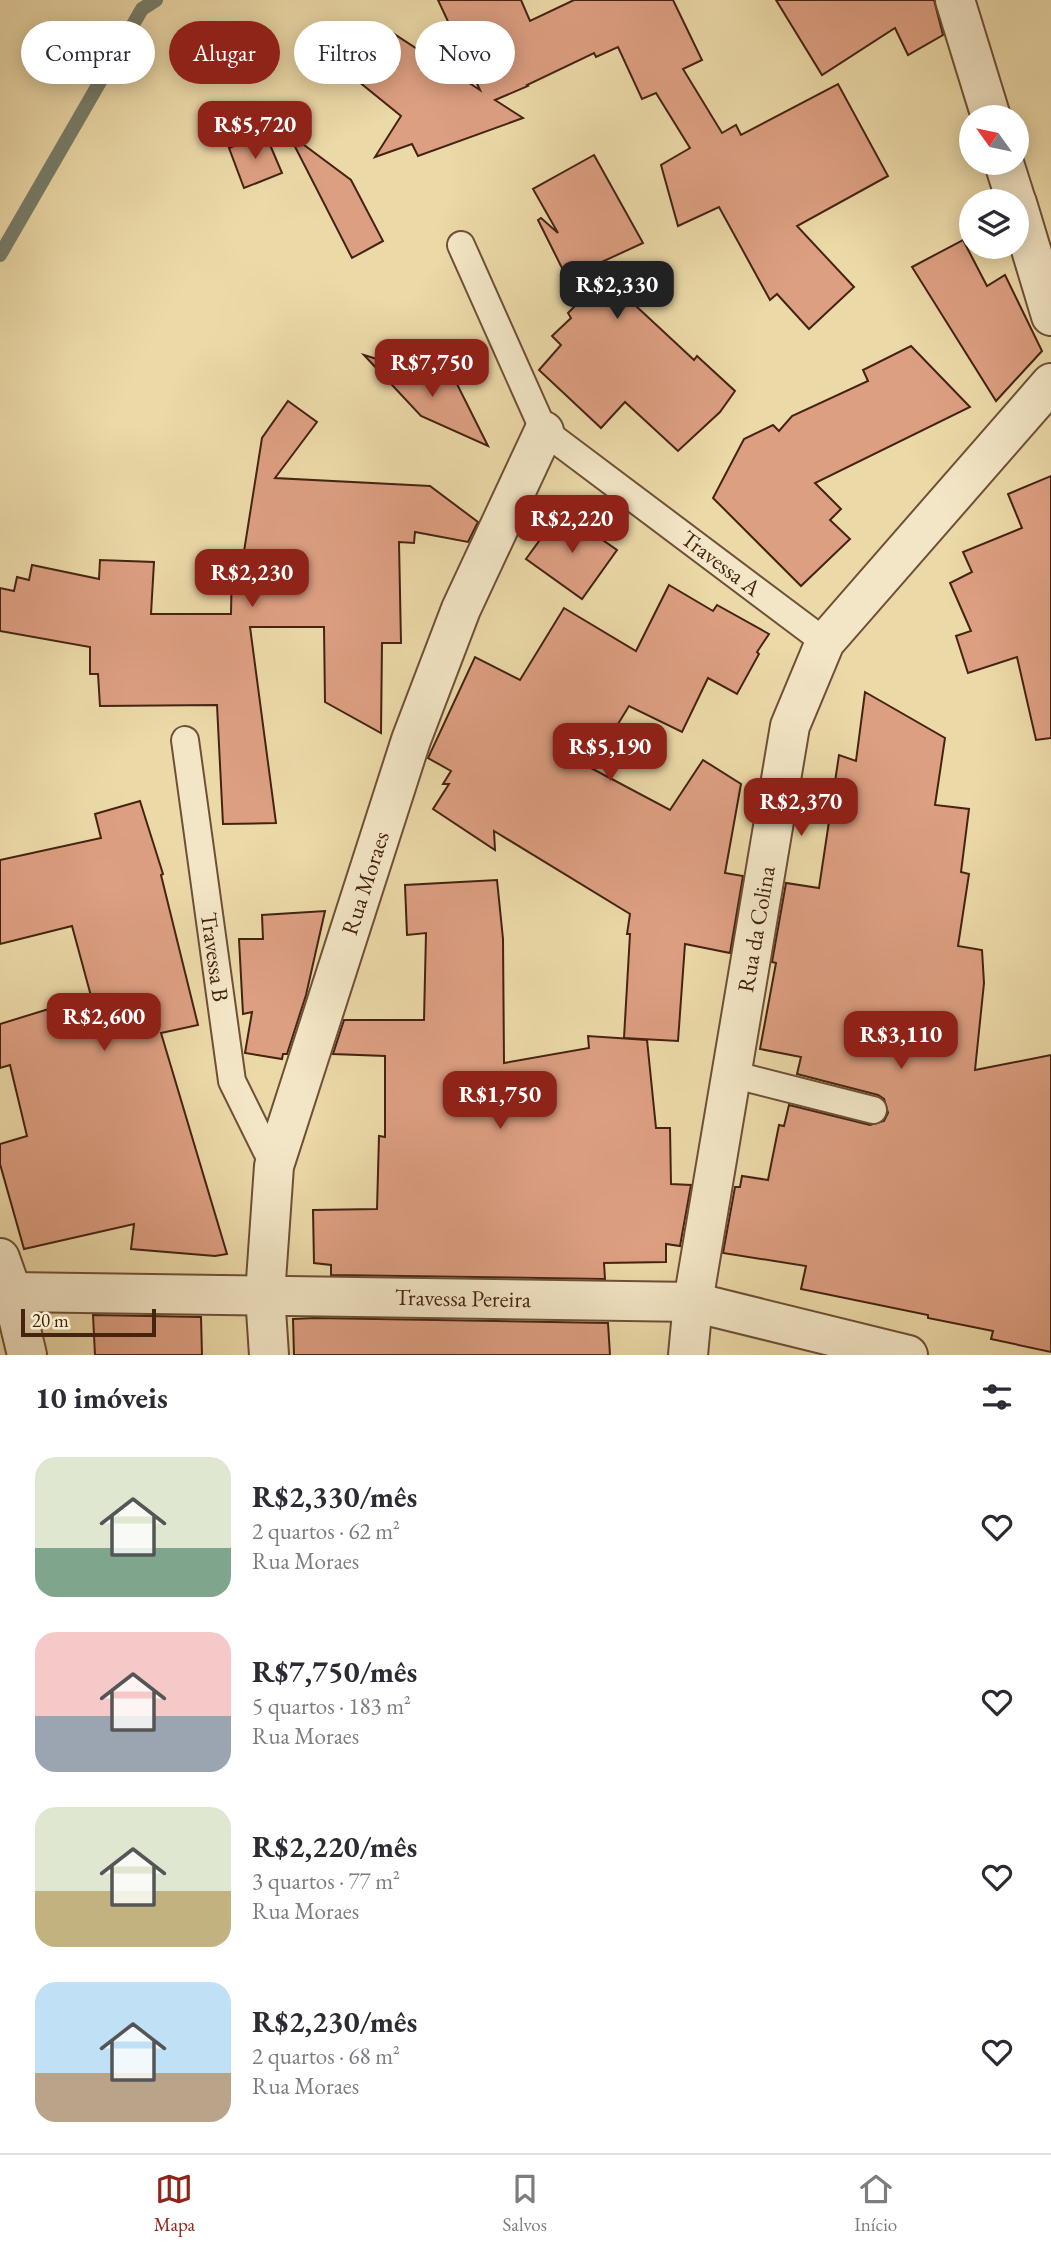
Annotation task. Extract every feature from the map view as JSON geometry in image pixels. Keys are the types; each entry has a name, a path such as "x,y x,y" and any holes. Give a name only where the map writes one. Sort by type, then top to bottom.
{"street":[{"path":"955,0 986,105"},
{"path":"1029,244 1051,316"},
{"name":"Rua da Colina","path":"688,1355 693,1302 790,726 825,642 1051,383"},
{"name":"Rua Moraes","path":"269,1355 265,1295 274,1166 411,740 461,609 544,431"},
{"path":"6,1275 27,1355"},
{"name":"Travessa Pereira","path":"6,1275 265,1295 693,1302 908,1355"}],"lane":[{"name":"Travessa A","path":"461,245 544,431 825,642"},
{"name":"Travessa B","path":"185,740 232,1082 274,1166"},
{"path":"731,1074 873,1110"}],"building":[{"path":"438,0 521,0 530,21 574,0 673,0 702,60 683,69 722,133 736,125 741,135 838,84 888,176 797,226 854,287 809,329 777,294 770,300 719,207 678,226 661,165 690,148 656,93 642,99 618,47 596,57 594,53 495,100 523,118 418,156 412,144 375,157 401,116 362,84 401,84 401,39 415,48 415,84 471,84 480,90 477,84 515,84 515,21 448,21"},
{"path":"776,0 934,0 943,35 908,55 895,28 822,75"},
{"path":"265,133 282,173 244,188 229,148"},
{"path":"288,133 351,180 383,241 352,258"},
{"path":"594,155 643,243 593,266 694,360 697,356 735,391 720,412 678,451 625,402 601,428 539,370 561,345 552,336 571,318 568,313 579,302 538,220 541,218 558,233 533,189"},
{"path":"959,242 959,259 973,259 987,286 1005,275 1042,351 996,401 912,267"},
{"path":"911,346 970,407 815,483 841,509 830,520 850,539 801,586 713,498 744,439 773,425 779,431 792,416 868,381 863,370"},
{"path":"364,355 457,384 488,446 421,416"},
{"path":"288,401 317,422 275,478 430,486 478,522 468,542 415,532 414,543 399,542 401,643 382,643 381,733 325,702 324,627 250,627 276,823 223,824 217,705 100,706 98,674 90,674 90,647 0,631 0,588 14,591 17,577 29,580 32,565 99,579 100,560 154,562 151,614 231,614 232,564 242,564 262,438"},
{"path":"1051,476 1051,738 1036,740 1017,657 968,673 956,636 971,631 950,583 972,572 963,552 1022,528 1008,494"},
{"path":"561,511 617,550 582,599 526,559"},
{"path":"669,585 713,611 717,605 769,634 757,652 759,654 737,694 708,678 682,732 629,706 591,768 670,810 703,760 741,784 725,873 743,876 730,953 685,944 678,1041 624,1038 630,914 494,831 495,850 433,809 449,784 443,784 451,771 428,758 475,657 520,680 564,608 636,651"},
{"path":"865,692 945,738 935,805 969,809 961,872 969,874 958,946 982,950 984,983 975,1070 1051,1055 1051,1352 991,1339 993,1331 801,1289 806,1266 723,1253 735,1187 740,1187 742,1176 768,1180 779,1125 784,1126 789,1105 870,1125 884,1121 888,1113 884,1099 878,1095 797,1074 801,1057 760,1049 776,963 772,962 786,883 819,888 839,755 856,761"},
{"path":"140,801 163,874 161,875 198,1025 161,1033 227,1254 215,1256 131,1249 134,1224 24,1249 0,1164 0,1144 27,1136 10,1065 0,1068 0,1024 91,996 72,926 0,944 0,860 101,838 95,814"},
{"path":"497,880 503,939 504,1063 589,1048 588,1036 647,1040 656,1128 670,1128 671,1184 691,1185 680,1246 666,1244 666,1262 604,1263 605,1279 331,1275 331,1265 314,1263 313,1210 377,1209 379,1136 385,1137 385,1056 333,1054 344,1020 424,1020 426,933 407,935 405,885"},
{"path":"325,911 306,995 287,1054 283,1054 282,1059 245,1053 252,1012 243,1014 239,939 263,939 262,915"},
{"path":"93,1315 201,1317 202,1355 95,1355"},
{"path":"293,1319 608,1323 610,1355 294,1355"}],"waterway":[{"path":"0,255 142,9 156,0"}]}
